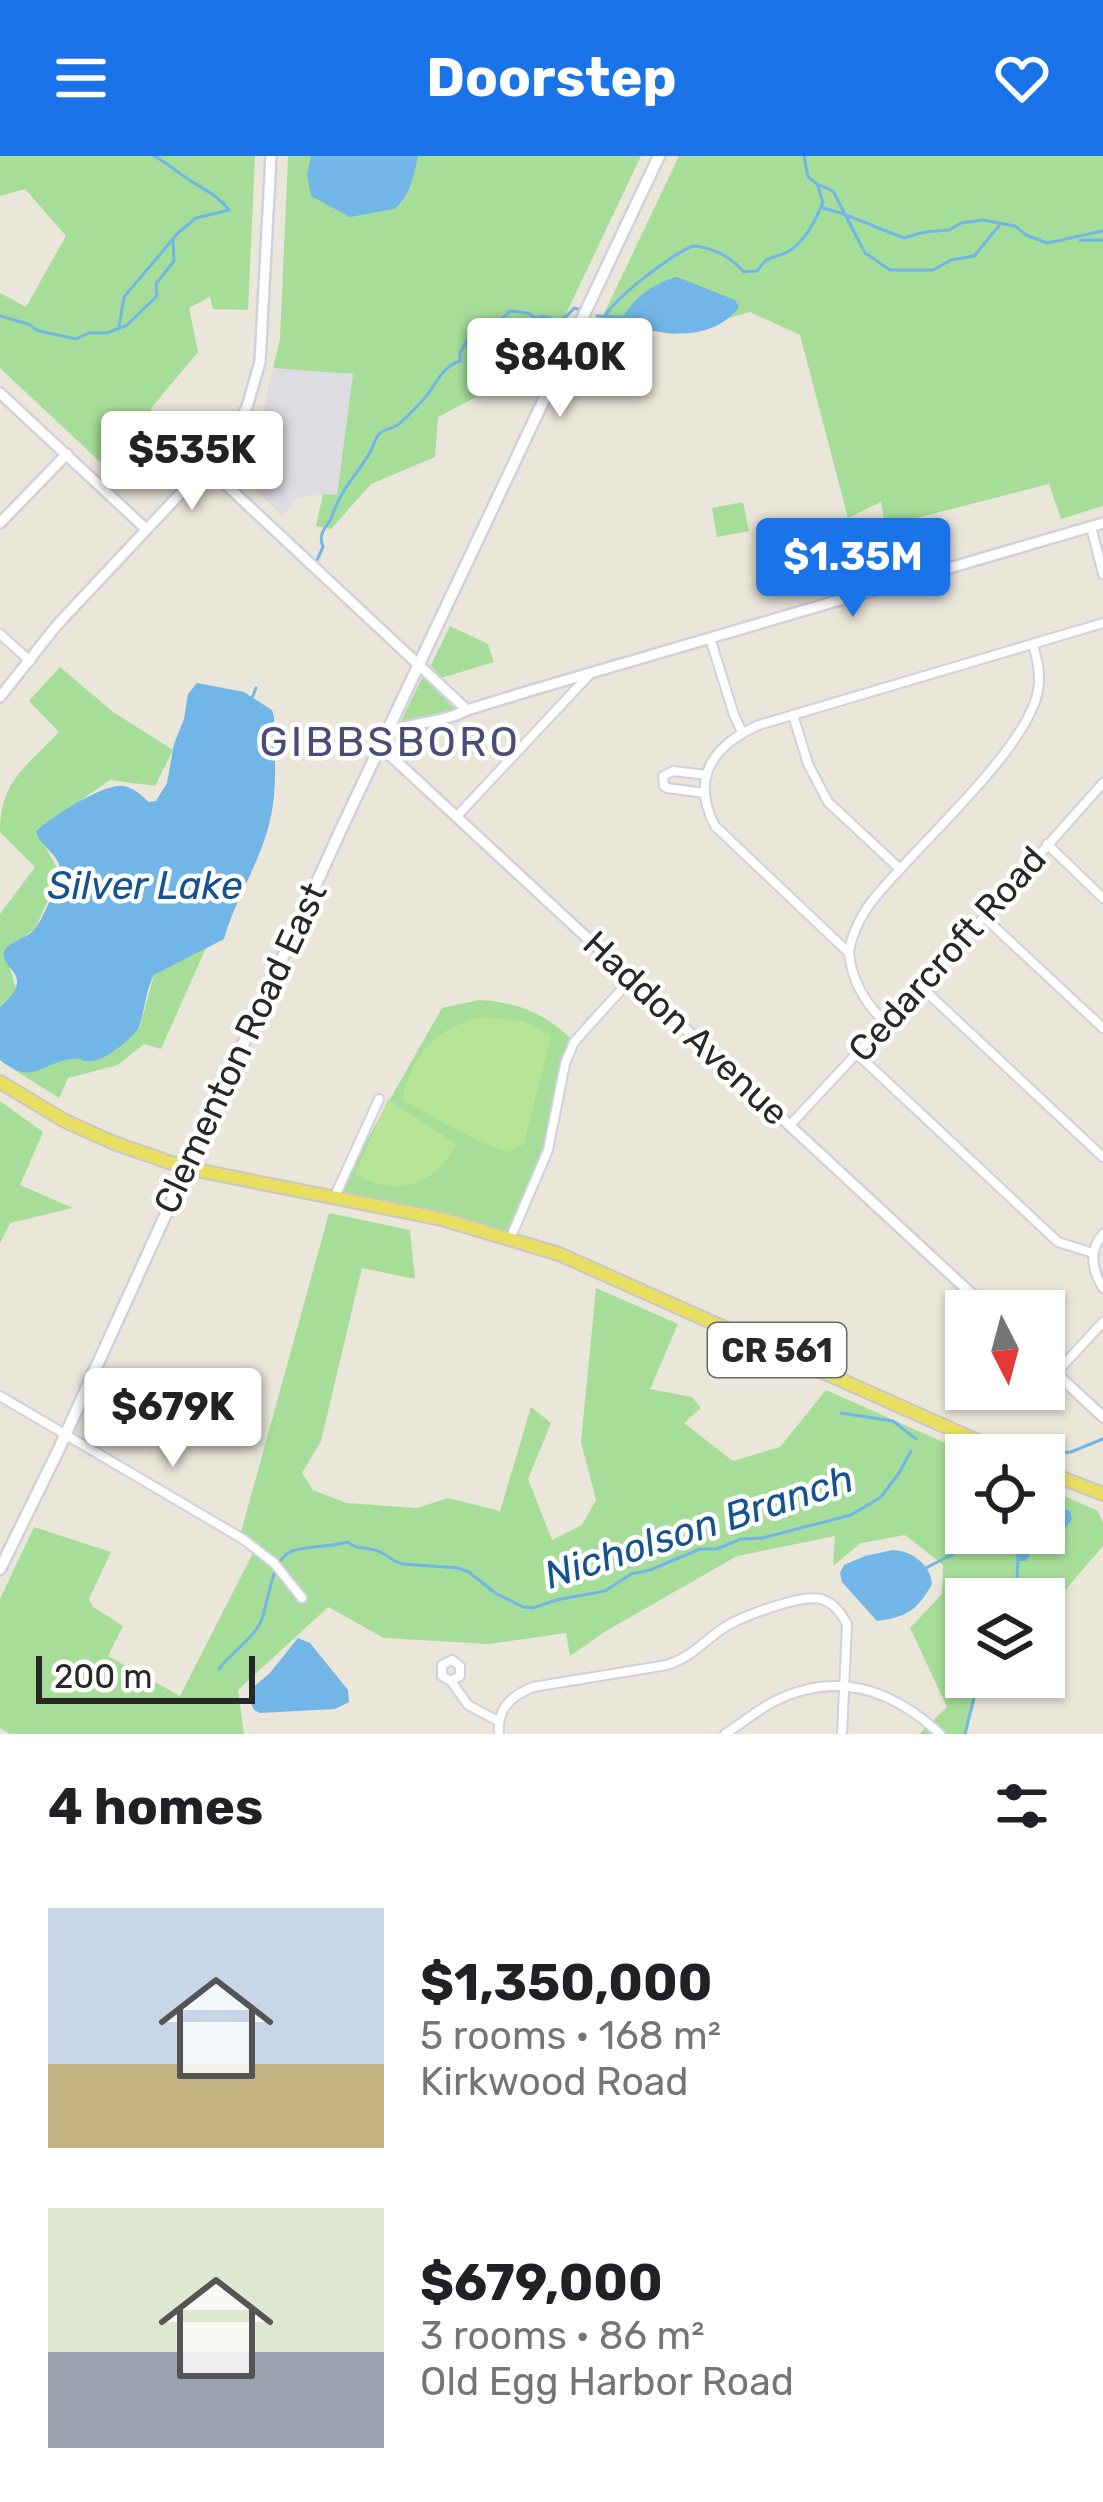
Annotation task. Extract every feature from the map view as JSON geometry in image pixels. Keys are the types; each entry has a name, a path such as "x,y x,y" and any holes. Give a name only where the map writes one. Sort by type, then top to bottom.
{"main road":[{"name":"Clementon Road East","path":"0,1569 659,156"},
{"name":"CR 561","path":"0,1082 65,1121 186,1168 442,1219 559,1254 962,1434"},
{"path":"1065,1479 1103,1494"}],"street":[{"path":"0,698 57,625 206,467 239,423 260,362 271,156"},
{"path":"0,393 146,529"},
{"path":"0,524 67,454"},
{"path":"206,467 467,710"},
{"path":"387,733 1097,525 1103,574"},
{"path":"849,952 715,826 705,793 714,756 742,732 1103,623"},
{"path":"0,634 30,661"},
{"path":"710,638 742,732"},
{"path":"885,1023 861,994 853,974 849,952 863,910 1005,753 1028,720 1038,688 1033,644"},
{"path":"457,816 590,674"},
{"path":"793,715 814,779 828,802 900,869"},
{"name":"Haddon Avenue","path":"380,746 967,1290"},
{"path":"705,793 668,788 663,776 673,771 706,775"},
{"name":"Cedarcroft Road","path":"790,1125 1103,783"},
{"path":"1046,844 1103,898"},
{"path":"984,917 1103,1028"},
{"path":"510,1239 548,1150 565,1064 574,1042 631,979"},
{"path":"920,986 1103,1157"},
{"path":"856,1053 1058,1243 1093,1253"},
{"path":"335,1196 379,1099"},
{"path":"1103,1234 1093,1253 1103,1288"},
{"path":"1065,1363 1103,1322"},
{"path":"1065,1382 1103,1418"},
{"path":"0,1396 247,1541 274,1563 302,1598"},
{"path":"499,1734 498,1720 515,1694 683,1660 738,1620 805,1598 822,1599 838,1609 848,1624 842,1734"},
{"path":"451,1681 468,1705 498,1720"},
{"path":"725,1734 793,1694 844,1687 897,1700 940,1734"}],"shaded area":[{"path":"273,368 353,374 337,495 297,498 283,516 229,465 263,412"}],"green space":[{"path":"0,156 255,156 248,310 213,309 210,297 189,308 198,352 151,408 154,436 114,475 0,368 0,293 26,307 66,236 25,189 0,196"},
{"path":"288,156 641,156 535,379 495,387 438,417 435,457 371,484 331,529 316,526 323,494 337,495 353,374 273,368 280,339"},
{"path":"679,156 1103,156 1103,506 1061,519 1049,484 885,526 881,502 848,518 800,335 750,312 674,334 600,322"},
{"path":"743,502 749,531 717,537 712,508"},
{"path":"450,626 488,644 494,662 441,678 431,665"},
{"path":"60,667 113,712 173,750 155,786 110,780 36,831 60,873 35,929 5,950 16,989 0,1011 0,914 35,867 0,832 1,814 17,776 59,732 29,701"},
{"path":"424,678 458,712 401,721"},
{"path":"206,948 161,1049 144,1044 118,1065 68,1078 59,1098 13,1069 115,1051 140,1026 154,975"},
{"path":"479,1000 531,1011 574,1042 554,1126 510,1239 335,1196 442,1008"},
{"path":"484,1017 523,1021 551,1035 524,1144 507,1152 402,1100 412,1069 429,1045 453,1027"},
{"path":"388,1099 456,1144 426,1178 399,1186 355,1174"},
{"path":"0,1101 43,1132 20,1185 73,1208 10,1223 0,1243"},
{"path":"329,1213 410,1230 415,1279 362,1268 321,1441 302,1473 313,1490 346,1503 417,1508 448,1498 500,1511 531,1407 551,1423 528,1479 552,1540 582,1525 596,1500 581,1442 596,1288 678,1324 650,1389 692,1397 701,1408 684,1423 733,1461 780,1447 826,1390 945,1443 945,1554 1065,1554 1065,1496 1098,1511 1103,1546 1065,1589 1065,1578 945,1578 945,1698 976,1698 966,1734 919,1734 947,1707 910,1628 942,1594 943,1565 905,1535 861,1543 833,1566 835,1536 737,1556 570,1656 566,1633 488,1644 384,1638 328,1607 238,1690 244,1734 10,1734 0,1728 0,1599 34,1527 111,1552 89,1599 93,1607 123,1626 108,1656 180,1696 257,1545 241,1532"}],"water":[{"path":"311,156 418,156 408,192 394,209 350,217 311,196 307,175"},
{"path":"677,277 735,300 739,307 715,327 684,334 652,331 622,321 644,293"},
{"name":"Silver Lake","path":"197,683 244,692 272,710 274,717 270,822 224,939 154,975 137,1030 109,1054 96,1060 71,1059 36,1071 11,1068 0,1060 0,1007 17,980 4,952 37,925 60,869 36,831 78,802 115,786 156,801 167,783 188,694"},
{"path":"893,1550 919,1560 932,1584 910,1611 877,1621 842,1582 840,1573 844,1565"},
{"path":"298,1638 310,1643 348,1690 349,1702 335,1709 254,1710 249,1699 253,1687"}],"waterway":[{"path":"119,327 124,297 178,233 196,218 229,210 154,156"},
{"path":"804,156 808,177 833,191 865,253 890,270 933,270 951,260 974,256 999,226"},
{"path":"605,316 645,277 693,246 721,254 744,272 757,271 795,247 814,223 823,202 817,184"},
{"path":"823,208 904,238 983,220 1015,226 1047,243 1103,231"},
{"path":"1080,240 1103,240"},
{"path":"0,316 76,339 127,325 157,296 156,284 174,261 173,241"},
{"path":"317,560 324,530 377,436 402,422 442,373 460,361 470,337 486,334 510,311 558,320 574,308 581,310"},
{"path":"597,316 624,317"},
{"path":"252,698 256,688"},
{"path":"841,1413 893,1421 916,1439"},
{"name":"Nicholson Branch","path":"1065,1452 1103,1439"},
{"name":"Nicholson Branch","path":"219,1669 258,1626 275,1571 292,1551 347,1542 403,1564 458,1568 495,1593 533,1608 605,1591 631,1574 700,1549 717,1549 741,1539 851,1515 881,1497 911,1451"},
{"path":"924,1569 953,1554"},
{"path":"1017,1578 1018,1559"},
{"path":"965,1734 974,1698"}],"district":[{"name":"GIBBSBORO","path":"390,742"}]}
